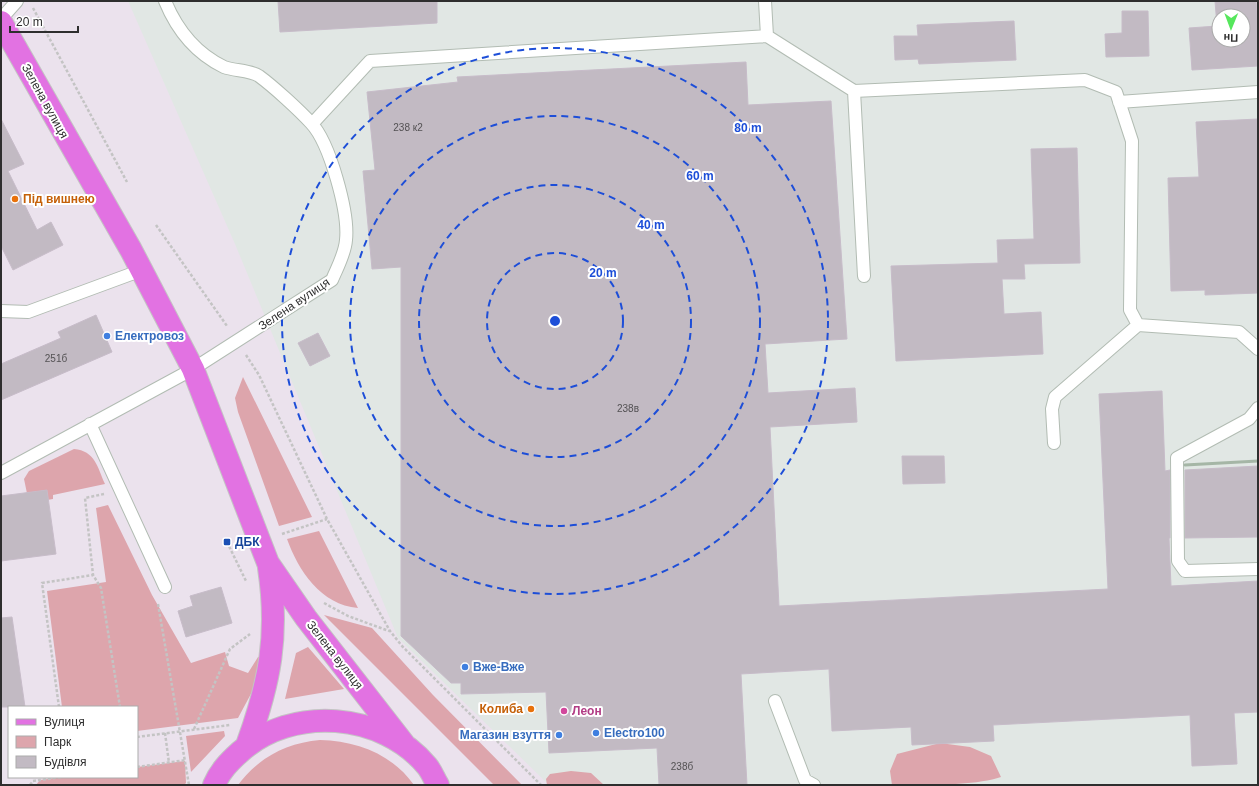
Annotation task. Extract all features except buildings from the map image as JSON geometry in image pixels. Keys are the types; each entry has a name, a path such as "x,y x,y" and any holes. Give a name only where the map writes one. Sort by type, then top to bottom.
{"main road":[{"name":"Зелена вулиця","path":"1,22 142,270 193,369 268,563 274,600 273,644 261,705 247,745"},
{"name":"Зелена вулиця","path":"268,563 306,618 404,744"},
{"path":"214,785 219,773 247,745 262,735 289,724 329,721 365,727 404,744 428,767 438,785"}],"lane":[{"path":"1,19 17,1"},
{"name":"Зелена вулиця","path":"1,473 193,369 332,280 339,264 346,240 342,195 328,154 312,124 258,75 224,67 195,48 173,22 165,1"},
{"path":"765,1 767,36"},
{"path":"312,124 370,61 767,36 854,91 1085,80 1116,92 1132,141 1130,310 1138,325"},
{"path":"854,91 864,276"},
{"path":"1120,102 1258,92"},
{"path":"1,311 28,312 142,270"},
{"path":"1054,444 1052,409 1055,397 1138,325 1239,332 1258,349"},
{"path":"1258,408 1249,419 1177,458 1178,561 1185,571 1258,569"},
{"path":"90,424 165,587"},
{"path":"775,701 805,780 814,785"}],"path":[{"path":"29,1 127,182"},
{"path":"156,225 259,375 327,519 390,631 402,646 541,785"},
{"path":"105,493 84,498 93,575 101,588 120,706"},
{"path":"284,540 281,533 327,519"},
{"path":"227,542 244,574 248,587"},
{"path":"59,706 42,583 93,575"},
{"path":"165,587 158,602 186,760 189,785"},
{"path":"320,599 348,616 390,631"},
{"path":"194,730 230,649 249,635 252,630"},
{"path":"138,737 236,724"},
{"path":"165,733 169,763"},
{"path":"138,767 186,760"},
{"path":"30,785 33,781 55,778"}],"shaded area":[{"path":"128,1 1258,1 1258,785 549,785 398,638 235,244"}],"green space":[{"path":"243,377 312,517 279,526 238,412 235,398"},
{"path":"74,449 81,450 91,456 105,484 53,495 53,499 29,503 24,479 29,471"},
{"path":"108,505 152,595 191,663 225,652 229,666 248,673 258,657 264,658 260,677 238,718 138,731 138,706 62,706 47,591 106,582 96,508"},
{"path":"319,531 358,608 333,600 322,593 305,574 292,551 287,539"},
{"path":"324,615 372,628 433,695 522,785 494,785"},
{"path":"308,647 344,689 285,699 296,653"},
{"path":"224,731 225,736 191,772 186,736"},
{"path":"320,740 347,743 373,751 395,765 414,785 238,785 254,767 284,748 296,744"},
{"path":"940,743 970,747 991,756 1001,777 977,782 933,785 892,785 890,771 897,754"},
{"path":"185,761 186,783 184,785 36,785 40,780 55,778 138,778 138,767"},
{"path":"571,771 591,773 604,785 547,785 546,779 550,774"}],"railway":[{"path":"1185,465 1258,461"}],"place":[{"name":"Під вишнею","path":"15,199"},
{"name":"Електровоз","path":"107,336"},
{"name":"ДБК","path":"227,542"},
{"name":"Вже-Вже","path":"465,667"},
{"name":"Колиба","path":"531,709"},
{"name":"Леон","path":"564,711"},
{"name":"Electro100","path":"596,733"},
{"name":"Магазин взуття","path":"559,735"}]}
